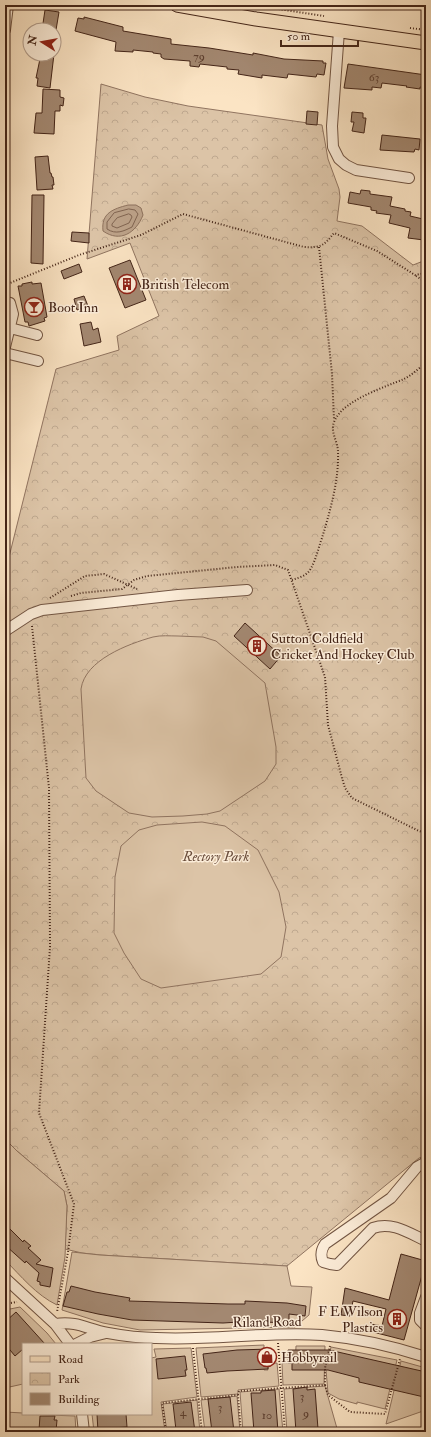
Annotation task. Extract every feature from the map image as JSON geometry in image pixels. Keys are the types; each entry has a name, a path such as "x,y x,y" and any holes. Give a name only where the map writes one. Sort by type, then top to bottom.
{"main road":[{"path":"177,5 339,31 426,43"}],"street":[{"path":"5,30 8,5"},
{"path":"339,31 332,126 333,147 339,159 346,165 356,170 410,178"},
{"path":"5,302 10,303 13,314 5,347"},
{"path":"10,328 37,335"},
{"path":"5,353 38,361"},
{"path":"5,631 31,614 42,610 178,595 247,590"},
{"path":"426,1162 417,1167 391,1198 325,1244 322,1248 320,1256 323,1262 337,1265 373,1228 380,1226 399,1228 426,1241"},
{"path":"5,1278 55,1324 69,1343"},
{"path":"426,1297 420,1313 420,1320 426,1326"},
{"name":"Riland Road","path":"55,1324 67,1323 81,1325 106,1333 123,1336 157,1338 278,1335 332,1336 426,1357"},
{"name":"Riland Road","path":"78,1343 90,1337 106,1333"},
{"path":"82,1415 84,1432"}],"path":[{"path":"5,285 79,255 141,235 183,214 304,247 317,248 327,242 334,233 377,251 426,282"},
{"path":"292,580 303,576 309,571 316,556 336,480 338,451 332,427 334,420 332,374 319,247"},
{"path":"415,275 426,273"},
{"path":"334,420 341,411 367,394 390,383 405,378 426,363"},
{"path":"67,597 81,593 122,589 134,580 147,576 237,567 275,566 288,570 325,677 328,725 345,788 352,798 426,833"},
{"path":"46,601 85,576 104,574 157,598"},
{"path":"31,614 49,788 50,946 39,1113 74,1204 68,1252 55,1324"},
{"path":"278,1335 285,1432"},
{"path":"332,1336 325,1368 325,1385 328,1395 350,1412 385,1414 402,1351"},
{"path":"192,1338 202,1432"},
{"path":"241,1432 239,1391 325,1385"},
{"path":"166,1432 162,1403 238,1395"}],"green space":[{"name":"Rectory Park","path":"101,84 145,97 188,106 322,125 328,159 339,189 340,197 337,221 362,226 413,265 426,260 426,1156 419,1158 287,1266 100,1255 65,1249 67,1206 64,1191 5,1139 5,573 56,369 119,350 117,336 159,316 130,243 87,259"},
{"path":"162,636 203,637 216,641 265,683 276,747 276,764 265,781 220,811 207,814 152,817 129,813 96,791 86,778 81,689 84,679 90,670 99,662 120,649 132,644 153,637"},
{"path":"202,822 225,826 258,850 279,892 286,927 281,957 261,974 161,988 141,979 124,953 114,933 115,877 121,846 139,830 157,825"},
{"path":"5,1139 64,1191 67,1206 65,1257 57,1305 36,1291 5,1260"},
{"path":"72,1252 287,1266 291,1286 312,1287 309,1315 295,1327 140,1330 103,1323 62,1310"},
{"path":"20,1307 55,1343 22,1343 22,1384 5,1388 5,1310"},
{"path":"264,1345 264,1370 268,1370 268,1364 277,1363 279,1386 238,1390 238,1394 201,1397 196,1348"},
{"path":"296,1346 325,1346 324,1384 283,1385 282,1363 292,1363 295,1369"},
{"path":"331,1347 397,1360 385,1409 339,1399 328,1393 326,1370"},
{"path":"191,1348 197,1397 161,1402 165,1432 94,1432 92,1415 152,1415 152,1358 156,1357 154,1349"},
{"path":"401,1361 426,1368 426,1410 386,1424"},
{"path":"325,1386 338,1432 287,1432 284,1389"},
{"path":"279,1389 283,1432 243,1432 240,1392"},
{"path":"237,1396 240,1432 205,1432 201,1400"},
{"path":"197,1400 200,1432 167,1432 163,1404"},
{"path":"5,1412 22,1413 22,1415 75,1416 76,1432 5,1429"}],"water":[{"path":"128,205 136,205 141,208 143,215 136,227 127,234 121,236 115,236 103,231 106,216 117,208"}],"building":[{"path":"45,10 59,12 57,22 43,22"},
{"path":"84,17 123,27 123,31 171,39 171,44 253,55 253,53 284,59 323,61 323,63 326,63 324,75 317,74 316,77 288,74 287,78 262,75 262,78 238,74 239,70 227,69 227,67 200,64 199,67 190,66 190,61 164,59 161,57 161,54 153,52 133,50 133,52 115,51 116,42 75,31 78,18 84,19"},
{"path":"39,62 53,62 50,88 37,86 38,78 36,78"},
{"path":"348,64 426,75 426,88 420,87 420,89 382,83 381,88 372,87 372,90 344,88"},
{"path":"43,89 60,90 60,97 64,98 63,106 60,105 60,111 55,111 54,134 34,133 36,113 42,113"},
{"path":"307,111 318,112 317,125 306,124"},
{"path":"352,112 363,113 363,118 366,118 364,133 352,131 354,122 351,122"},
{"path":"382,135 420,139 419,150 415,149 414,152 380,150"},
{"path":"48,156 50,173 53,177 53,189 37,190 35,157"},
{"path":"361,190 370,191 370,194 392,197 390,206 405,209 405,211 411,212 410,216 423,219 422,225 426,225 426,239 408,238 410,228 389,223 391,215 376,213 377,211 371,210 371,207 348,203 350,192 360,194"},
{"path":"32,195 44,195 43,264 31,263"},
{"path":"72,232 89,233 89,243 71,241"},
{"name":"British Telecom","path":"130,260 146,300 125,308 109,268"},
{"path":"79,264 82,272 64,279 61,271"},
{"name":"Boot Inn","path":"32,282 32,284 41,283 47,317 44,318 45,321 29,326 28,322 25,322 18,286"},
{"path":"84,296 88,306 77,310 74,299"},
{"path":"91,322 93,330 98,328 101,342 84,346 80,324"},
{"name":"Sutton Coldfield Cricket And Hockey Club","path":"245,623 281,656 270,669 234,636"},
{"path":"5,1224 23,1242 24,1240 31,1246 28,1248 41,1260 36,1264 53,1268 50,1287 40,1285 40,1282 37,1281 39,1273 5,1245"},
{"path":"401,1254 426,1261 404,1340 369,1331 371,1324 382,1326 386,1309 353,1301 350,1316 341,1315 345,1288 389,1300"},
{"path":"71,1286 130,1298 129,1301 228,1304 245,1304 245,1301 287,1303 306,1306 305,1316 289,1314 289,1323 239,1321 223,1323 132,1320 63,1306 67,1292 69,1292"},
{"path":"16,1312 44,1343 22,1343 22,1350 15,1356 5,1344 5,1322"},
{"path":"270,1349 271,1364 268,1364 268,1369 207,1373 205,1368 203,1354 237,1350"},
{"path":"288,1350 329,1350 426,1372 426,1389 424,1397 359,1382 359,1378 328,1370 292,1370 292,1363 288,1363"},
{"path":"185,1356 187,1370 185,1370 186,1376 158,1379 156,1359"},
{"path":"307,1387 307,1390 315,1389 318,1429 310,1430 310,1432 296,1432 293,1389"},
{"path":"275,1390 278,1432 254,1432 251,1393 261,1393 261,1391"},
{"path":"230,1397 234,1432 212,1432 208,1399"},
{"path":"191,1402 195,1432 181,1432 181,1429 176,1430 173,1404"},
{"path":"97,1415 126,1415 127,1427 111,1428 111,1432 98,1432"},
{"path":"40,1416 55,1416 54,1420 57,1420 56,1431 39,1430"}],"place":[{"name":"British Telecom","path":"127,284"},
{"name":"Boot Inn","path":"34,307"},
{"name":"Sutton Coldfield Cricket And Hockey Club","path":"257,646"},
{"name":"F E Wilson Plastics","path":"397,1319"},
{"name":"Hobbyrail","path":"267,1357"}]}
